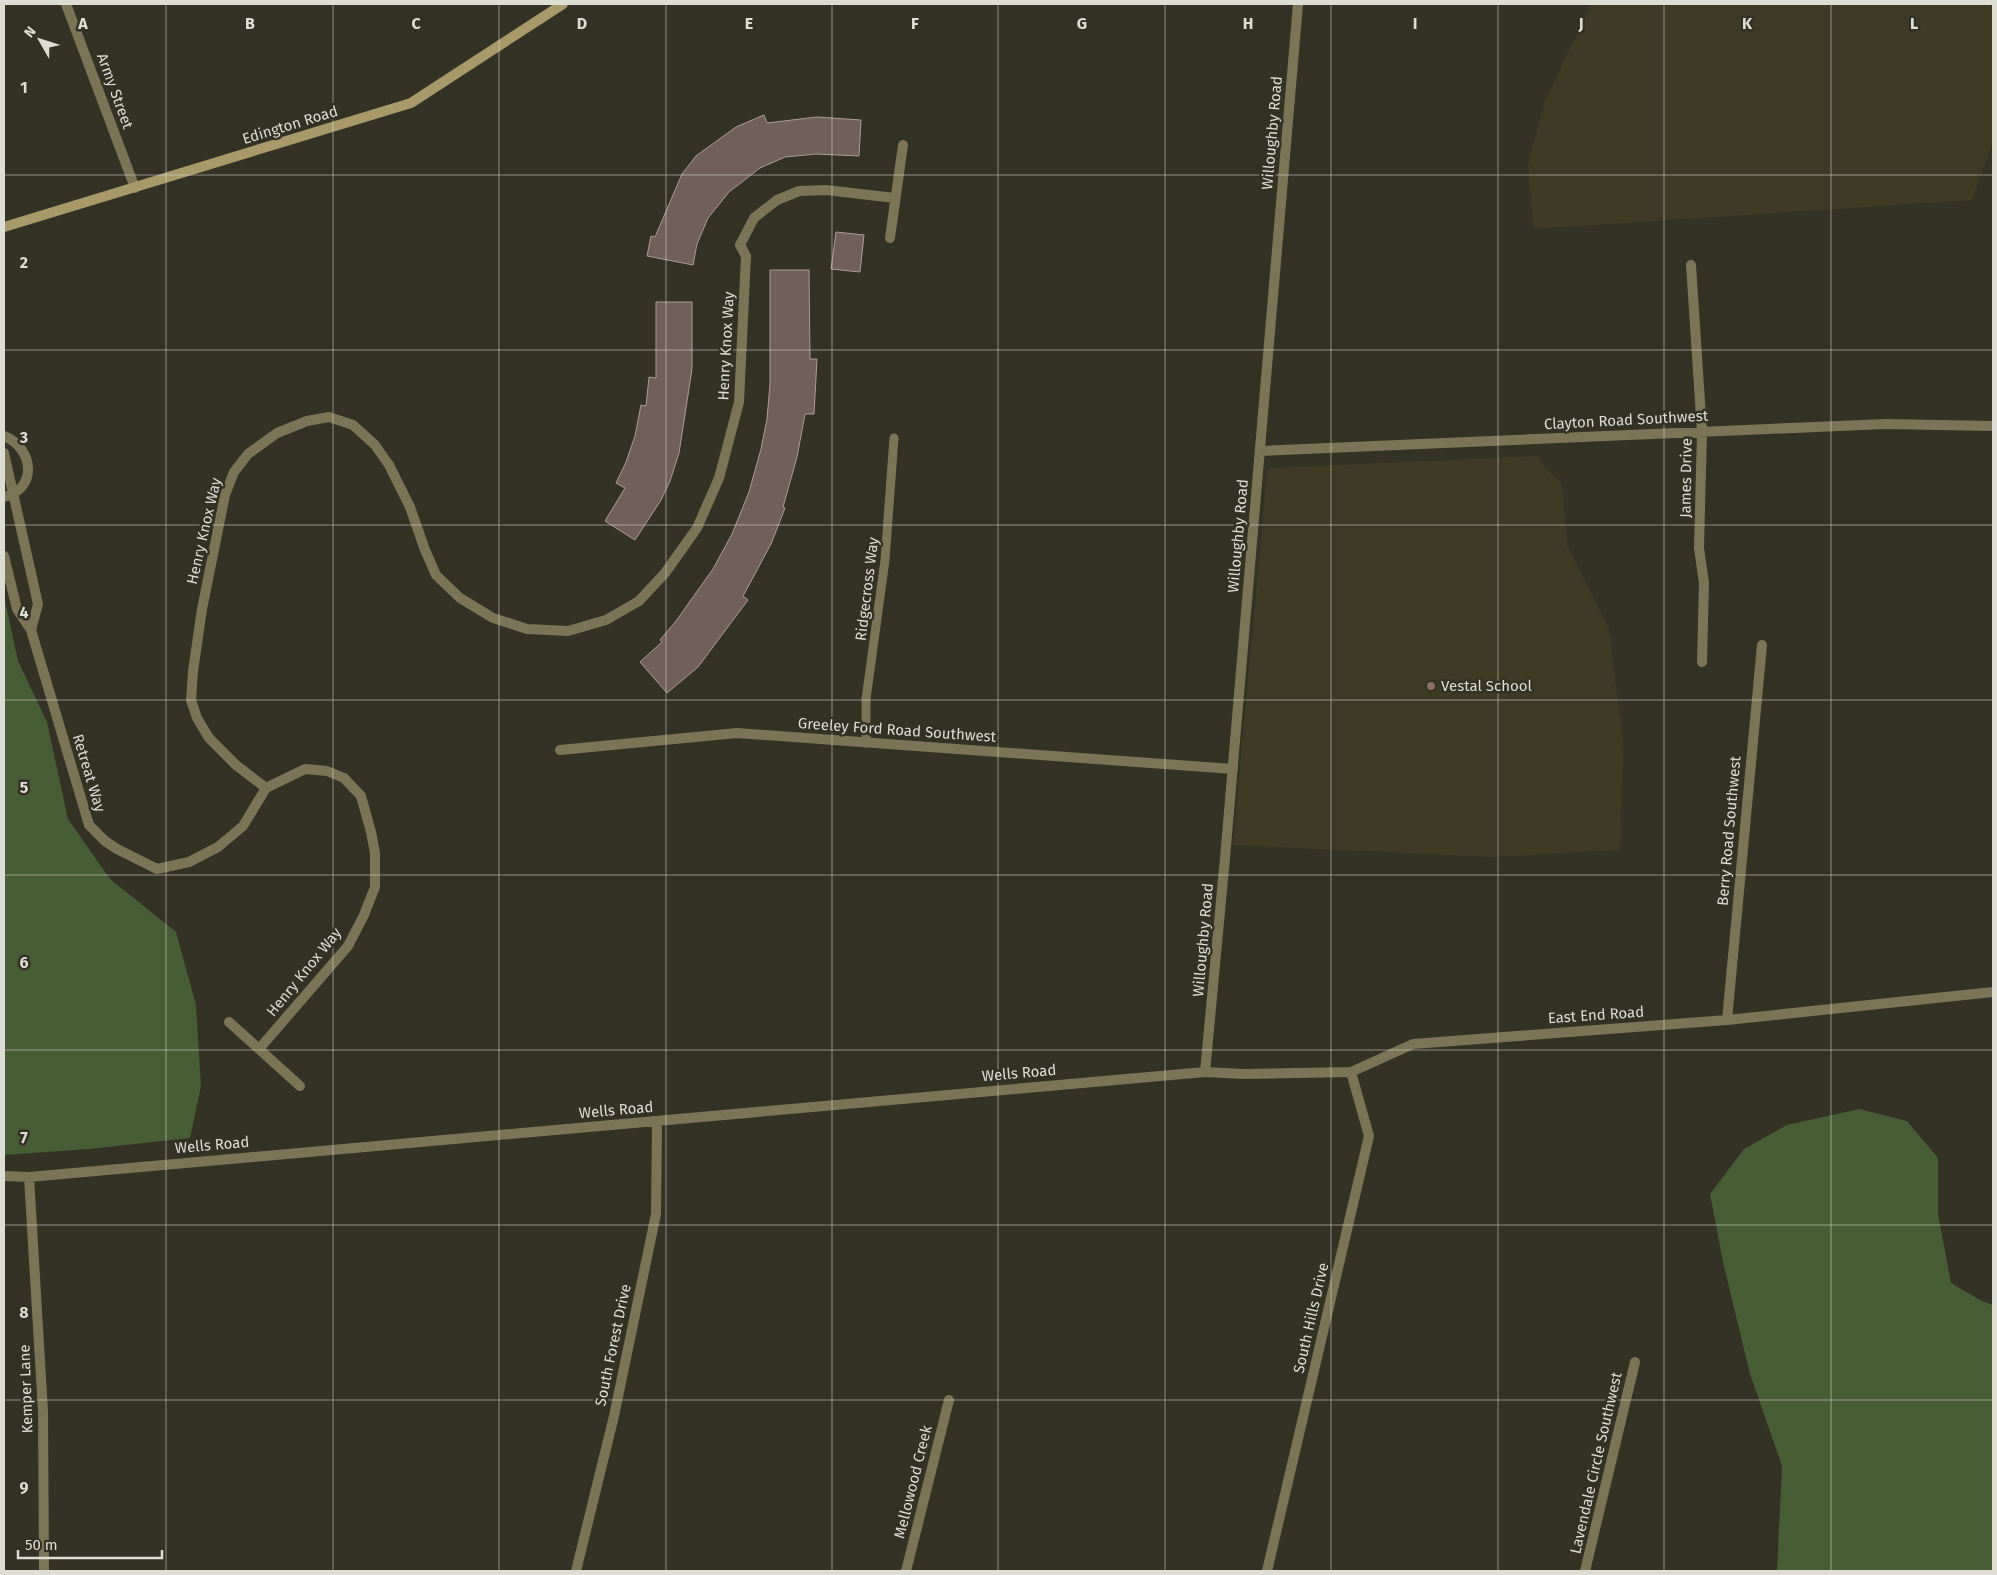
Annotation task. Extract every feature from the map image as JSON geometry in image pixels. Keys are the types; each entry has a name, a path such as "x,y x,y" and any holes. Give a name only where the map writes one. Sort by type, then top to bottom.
{"street":[{"name":"Army Street","path":"66,4 135,188"},
{"name":"Edington Road","path":"4,227 411,103 563,4"},
{"name":"Willoughby Road","path":"1205,1072 1233,769 1298,4"},
{"path":"890,238 903,144"},
{"name":"Henry Knox Way","path":"259,1049 348,946 375,888 375,853 361,796 344,778 327,771 305,769 266,788 236,765 209,738 197,718 191,700 192,671 202,608 225,495 234,472 248,454 277,433 307,421 329,418 353,425 375,446 389,465 410,507 436,575 460,598 493,618 527,629 568,631 606,620 639,601 665,573 697,528 719,478 739,402 746,256 740,245 754,218 777,200 798,191 826,190 896,198"},
{"name":"James Drive","path":"1691,265 1702,432 1699,548 1704,583 1702,662"},
{"name":"Clayton Road Southwest","path":"1260,452 1885,424 1993,426"},
{"path":"4,436 14,440 24,452 28,467 25,483 9,496"},
{"path":"4,453 9,496 38,604 31,630"},
{"name":"Retreat Way","path":"4,556 17,609 31,630 89,824 105,841 157,869 189,862 218,847 243,826 266,788"},
{"name":"Berry Road Southwest","path":"1727,1020 1762,645"},
{"name":"Greeley Ford Road Southwest","path":"560,750 737,733 1233,769"},
{"name":"East End Road","path":"1205,1072 1244,1074 1351,1072 1413,1044 1727,1020 1993,992"},
{"path":"229,1022 300,1086"},
{"name":"Wells Road","path":"4,1176 29,1177 1205,1072"},
{"name":"South Hills Drive","path":"1267,1571 1369,1136 1351,1072"},
{"name":"South Forest Drive","path":"576,1571 614,1416 656,1214 657,1122"},
{"name":"Kemper Lane","path":"29,1177 43,1411 44,1571"},
{"name":"Lavendale Circle Southwest","path":"1585,1571 1635,1362"},
{"name":"Mellowood Creek","path":"906,1571 949,1400"}],"lane":[{"name":"Ridgecross Way","path":"866,743 866,699 886,560 894,438"}],"shaded area":[{"path":"1591,4 1990,4 1993,14 1993,142 1972,200 1534,229 1528,165 1544,103"},
{"name":"Vestal School","path":"1539,456 1542,463 1562,485 1567,545 1609,629 1623,744 1620,850 1493,857 1233,845 1267,470 1273,468"}],"green space":[{"path":"4,596 18,661 47,722 68,819 110,879 176,932 196,1005 201,1086 190,1138 89,1149 4,1155"},
{"path":"1859,1109 1907,1121 1938,1158 1938,1214 1951,1283 1982,1301 1993,1305 1993,1571 1777,1571 1782,1466 1750,1374 1723,1262 1710,1194 1744,1149 1787,1125"}],"building":[{"path":"764,115 767,123 817,117 861,120 859,156 816,154 785,157 760,168 729,192 708,218 697,244 693,265 647,256 651,236 655,237 682,174 696,156 736,127"},
{"path":"836,232 864,235 860,272 831,269"},
{"path":"770,270 809,270 810,359 817,359 814,414 805,414 797,457 783,507 785,508 771,544 743,596 748,600 698,667 667,693 640,662 662,642 660,640 713,569 732,534 749,492 761,449 767,419 770,384"},
{"path":"656,302 692,302 692,369 679,453 670,481 661,500 635,540 605,521 625,488 616,483 635,436 641,405 646,406 649,377 656,378"}],"place":[{"name":"Vestal School","path":"1431,686"}]}
